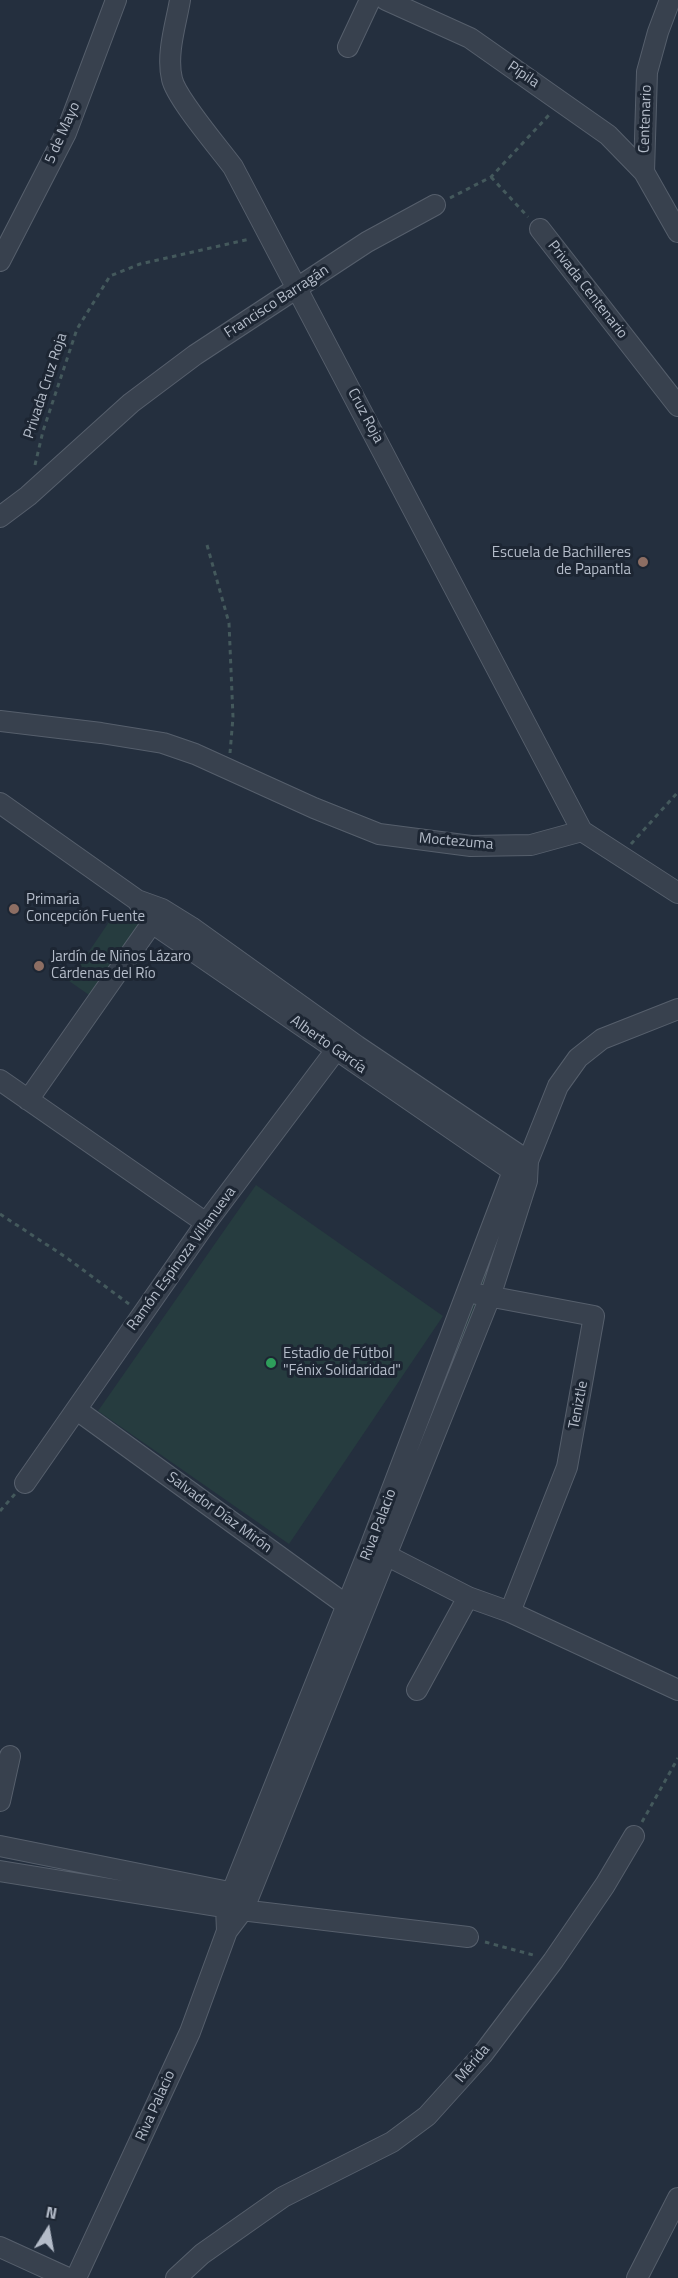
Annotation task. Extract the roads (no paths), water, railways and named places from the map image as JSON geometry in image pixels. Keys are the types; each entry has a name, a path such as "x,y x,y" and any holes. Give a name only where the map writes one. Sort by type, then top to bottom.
{"street":[{"name":"5 de Mayo","path":"0,261 66,133 116,0"},
{"name":"Cruz Roja","path":"180,0 171,55 172,80 182,99 233,167 582,831"},
{"path":"348,47 370,0"},
{"name":"Pípila","path":"386,0 470,38 608,135 644,172"},
{"name":"Centenario","path":"670,0 647,72 644,172 678,232"},
{"name":"Francisco Barragán","path":"0,517 28,496 131,403 195,355 367,242 435,205"},
{"name":"Privada Centenario","path":"540,229 678,406"},
{"name":"Moctezuma","path":"0,721 163,743 379,834 471,846 495,846 531,845 582,831"},
{"name":"Alberto García","path":"0,803 157,916 523,1171"},
{"path":"582,831 678,893"},
{"path":"28,1100 157,916"},
{"name":"Riva Palacio","path":"378,1551 468,1292 523,1171 558,1086 578,1058 602,1039 678,1009"},
{"name":"Ramón Espinoza Villanueva","path":"25,1484 206,1223 341,1045"},
{"path":"0,1080 206,1223"},
{"name":"Riva Palacio","path":"76,2278 190,2032 237,1901 378,1551 490,1297 523,1171"},
{"name":"Teniztle","path":"468,1292 594,1316 567,1467 510,1612"},
{"name":"Salvador Díaz Mirón","path":"77,1410 354,1611"},
{"path":"378,1551 468,1597 510,1612 678,1690"},
{"path":"417,1690 468,1597"},
{"path":"0,1801 10,1756"},
{"name":"Mérida","path":"176,2278 202,2254 283,2197 392,2142 427,2116 482,2055 553,1961 634,1836"},
{"path":"0,1846 237,1901"},
{"path":"20,1850 8,1872 237,1901 468,1937"},
{"path":"637,2278 678,2198"},
{"path":"0,2247 68,2278"}],"place":[{"name":"Escuela de Bachilleres de Papantla","path":"643,562"},
{"name":"Primaria Concepción Fuente","path":"14,909"},
{"name":"Jardín de Niños Lázaro Cárdenas del Río","path":"39,966"},
{"name":"Estadio de Fútbol \"Fénix Solidaridad\"","path":"271,1363"}]}
